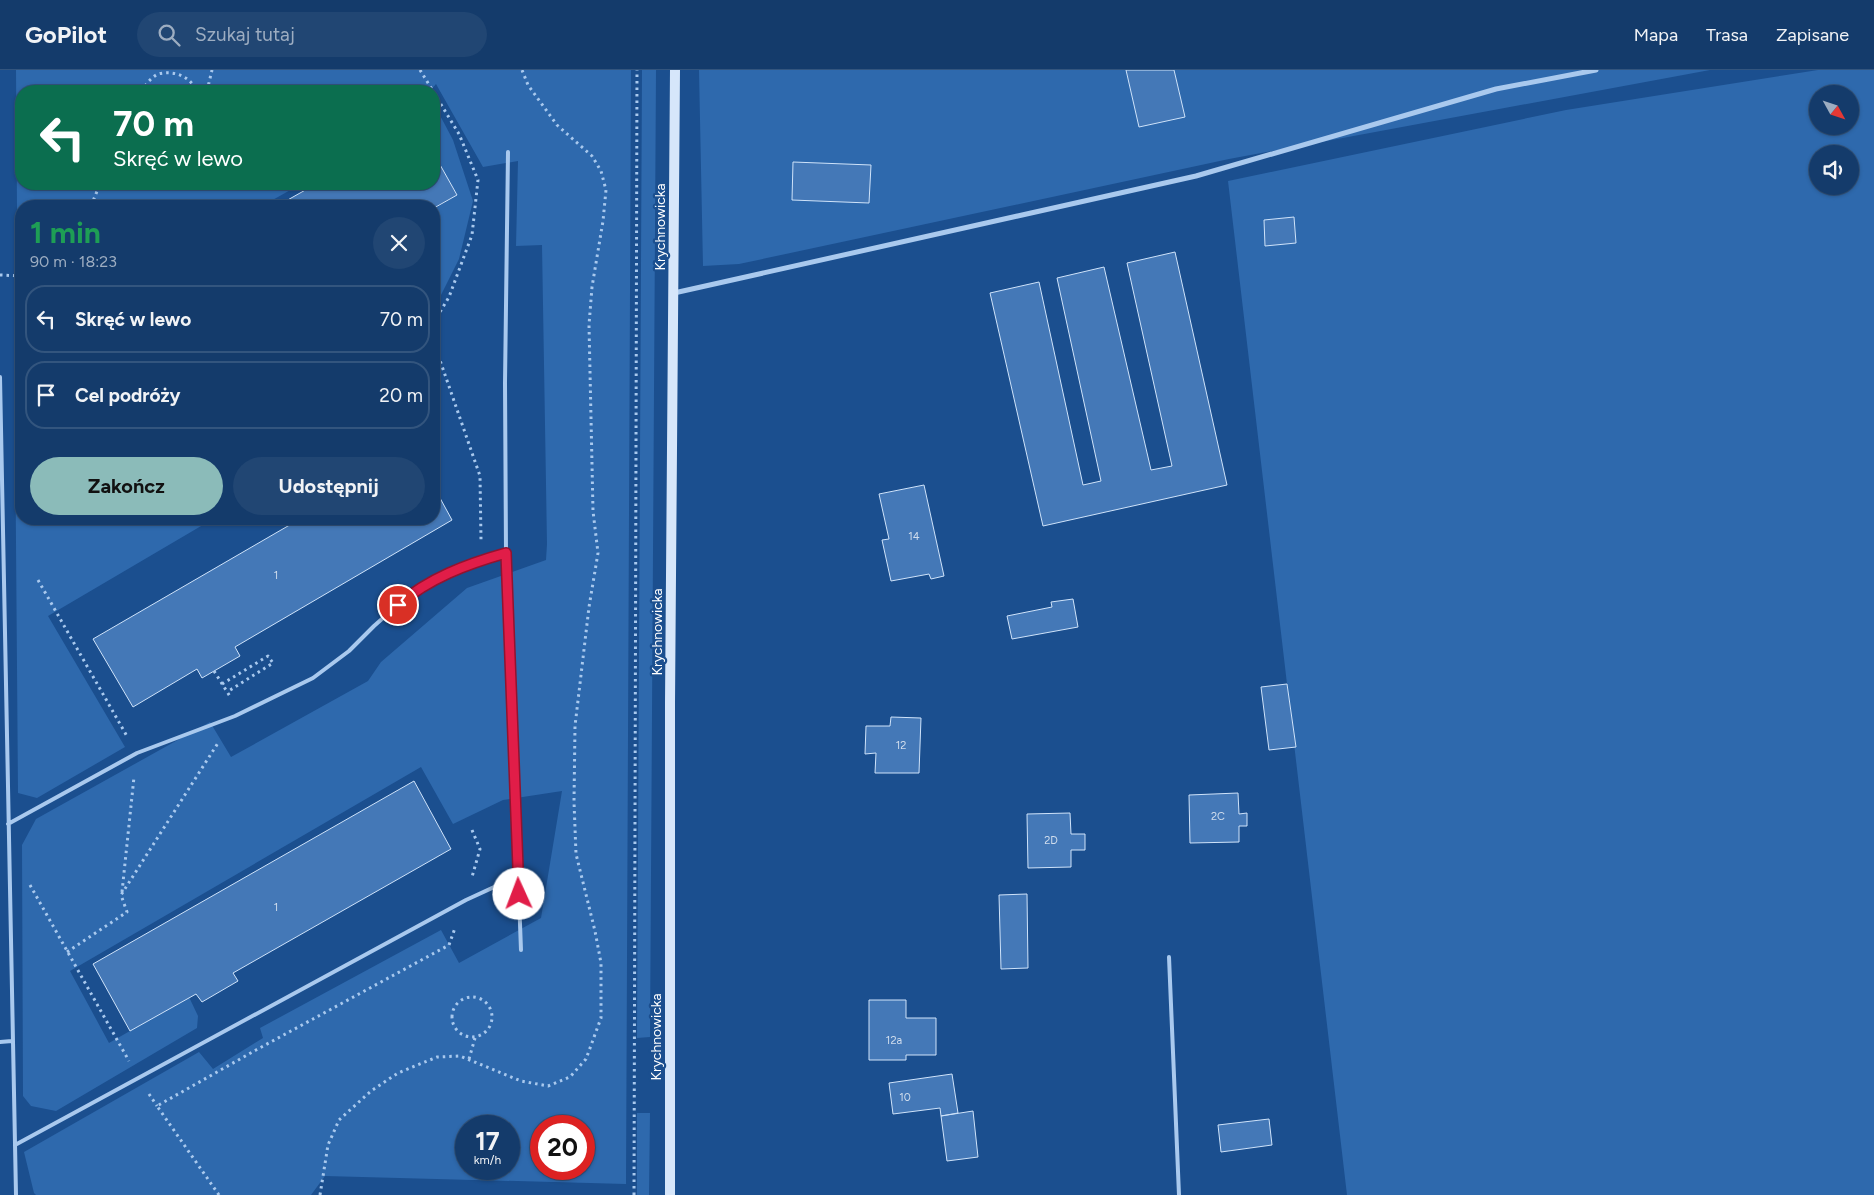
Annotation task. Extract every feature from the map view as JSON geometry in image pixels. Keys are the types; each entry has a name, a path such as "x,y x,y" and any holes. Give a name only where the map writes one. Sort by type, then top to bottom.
{"street":[{"name":"Krychnowicka","path":"670,1195 670,702 675,70"},
{"path":"673,293 1196,176 1496,89 1596,70"}],"lane":[{"path":"508,152 506,553 521,950"},
{"path":"0,377 2,588 16,1195"},
{"path":"8,824 137,753 235,716 313,678 349,651 409,595 447,573 506,553"},
{"path":"0,753 7,753"},
{"path":"15,1144 466,900 518,876"},
{"path":"1169,957 1180,1195"},
{"path":"0,1042 12,1041"}],"path":[{"path":"208,85 212,70"},
{"path":"420,70 429,85"},
{"path":"320,1195 328,1145 339,1120 371,1092 398,1073 437,1057 460,1056 521,1081 548,1086 570,1077 586,1059 602,1018 601,963 576,854 574,802 575,726 589,607 598,553 593,512 589,325 592,287 606,190 601,171 592,156 557,125 528,84 522,70"},
{"path":"634,1195 637,70"},
{"path":"146,85 159,73 173,71 184,75 194,85"},
{"path":"440,103 459,134 478,180 472,235 449,297 440,312"},
{"path":"0,275 15,276"},
{"path":"440,360 480,476 481,560"},
{"path":"38,580 137,753 122,895 127,912 67,952"},
{"path":"222,684 268,656 272,663 227,692"},
{"path":"122,895 235,716 234,704 214,671"},
{"path":"157,1106 449,945 466,900 480,849 472,830"},
{"path":"28,882 138,1077 219,1195"},
{"path":"469,1059 475,1038 486,1033 493,1021 492,1009 482,999 470,997 458,1002 452,1013 454,1026 462,1035 475,1038"}],"shaded area":[{"path":"16,70 631,70 626,1184 476,1180 520,1180 520,1115 455,1115 455,1179 325,1176 311,1195 36,1195 24,1152 199,1052 213,1069 263,1038 260,1028 441,930 459,963 541,918 562,791 503,800 453,824 421,767 70,971 109,1043 189,997 198,1016 197,1028 56,1111 31,1106 23,1096 22,845 36,819 210,722 231,757 368,681 381,662 467,588 546,560 542,245 516,246 518,161 483,167 440,91 440,85 16,85"},
{"path":"642,70 656,70 650,1037 637,1038"},
{"path":"699,70 1710,70 1229,159 739,264 703,266"},
{"path":"1818,70 1874,70 1874,1195 1347,1195 1228,181 1566,110"},
{"path":"440,115 453,140 473,201 459,259 440,297 440,205 457,195 440,165"},
{"path":"17,190 290,190 273,200 17,200"},
{"path":"14,293 15,293 15,418"},
{"path":"16,525 203,525 48,616 125,747 37,798 18,793"},
{"path":"637,1113 650,1113 649,1195 637,1195"}],"building":[{"path":"1126,70 1174,70 1185,117 1139,127"},
{"path":"793,162 871,165 869,203 792,200"},
{"path":"440,165 457,195 440,205 440,200 288,200 305,190 440,190"},
{"path":"1294,217 1296,243 1265,246 1264,220"},
{"path":"1175,252 1227,485 1043,526 990,293 1039,282 1083,485 1101,481 1057,278 1104,267 1151,470 1172,466 1127,263"},
{"path":"924,485 944,576 931,579 929,574 891,581 882,540 889,539 879,494"},
{"path":"440,498 452,520 235,647 240,656 202,678 197,669 133,707 93,639 290,525 440,525"},
{"path":"1073,599 1078,627 1012,639 1007,616 1052,607 1051,602"},
{"path":"1287,684 1296,747 1269,750 1261,687"},
{"path":"891,717 921,718 919,773 875,773 876,753 865,754 866,726 890,726"},
{"path":"414,781 451,849 233,973 238,981 202,1002 196,994 130,1031 93,964"},
{"path":"1238,793 1239,814 1247,813 1247,826 1239,826 1239,842 1190,843 1189,795"},
{"path":"1070,813 1071,834 1085,834 1085,850 1071,850 1071,867 1028,868 1027,814"},
{"path":"1027,894 1028,968 1001,969 999,895"},
{"path":"869,1000 906,1000 906,1018 936,1018 936,1055 906,1055 906,1060 869,1060"},
{"path":"952,1074 958,1113 941,1116 940,1108 893,1114 889,1083"},
{"path":"973,1111 978,1157 947,1161 941,1116"},
{"path":"1269,1119 1272,1145 1221,1152 1218,1125"}],"route":[{"path":"398,605 409,595 447,573 506,553 519,894"}]}
